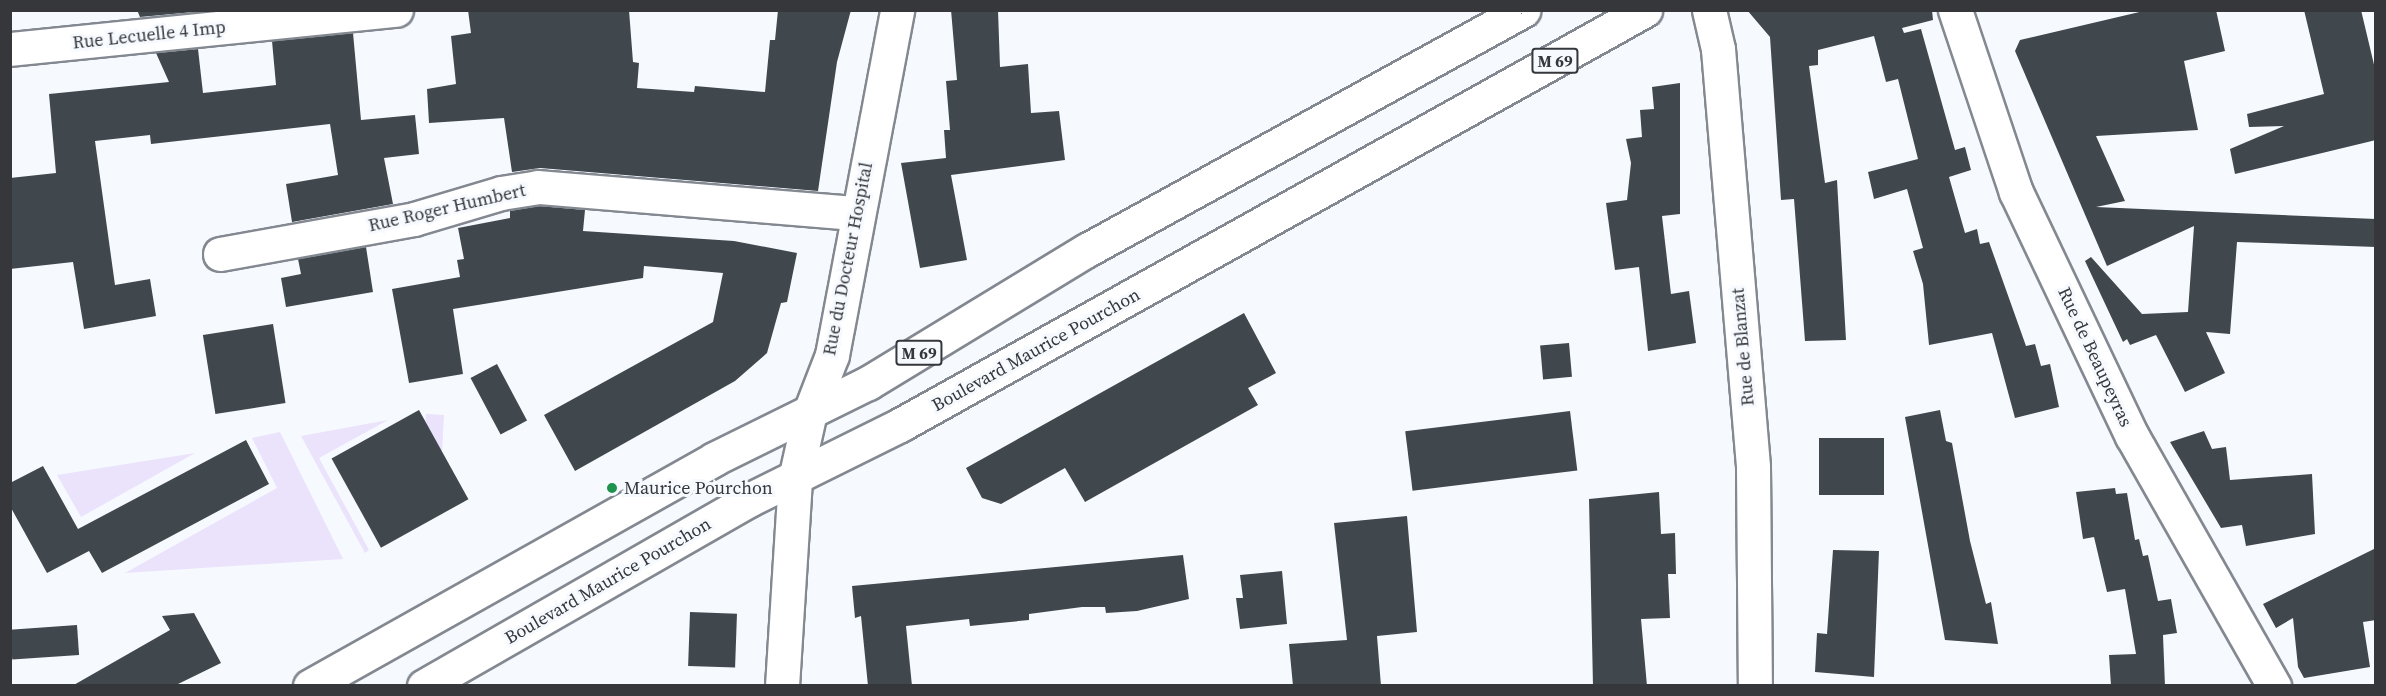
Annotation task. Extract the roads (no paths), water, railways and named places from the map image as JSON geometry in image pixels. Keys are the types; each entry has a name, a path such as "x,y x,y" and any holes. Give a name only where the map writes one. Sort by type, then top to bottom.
{"street":[{"name":"Rue Lecuelle 4 Imp","path":"10,49 396,10"},
{"name":"Rue du Docteur Hospital","path":"782,686 795,479 810,412 832,355 856,213 897,10"},
{"name":"M 69","path":"310,686 714,459 868,383 1087,250 1523,10"},
{"name":"Boulevard Maurice Pourchon","path":"424,686 749,500 795,479 1402,148 1645,10"},
{"name":"Rue de Blanzat","path":"1709,10 1718,48 1753,467 1755,686"},
{"name":"Rue de Beaupeyras","path":"1955,10 1977,87 2026,213 2132,436 2274,686"},
{"name":"Rue Roger Humbert","path":"220,254 414,219 501,193 538,187 856,213"}],"place":[{"name":"Maurice Pourchon","path":"612,488"}]}
